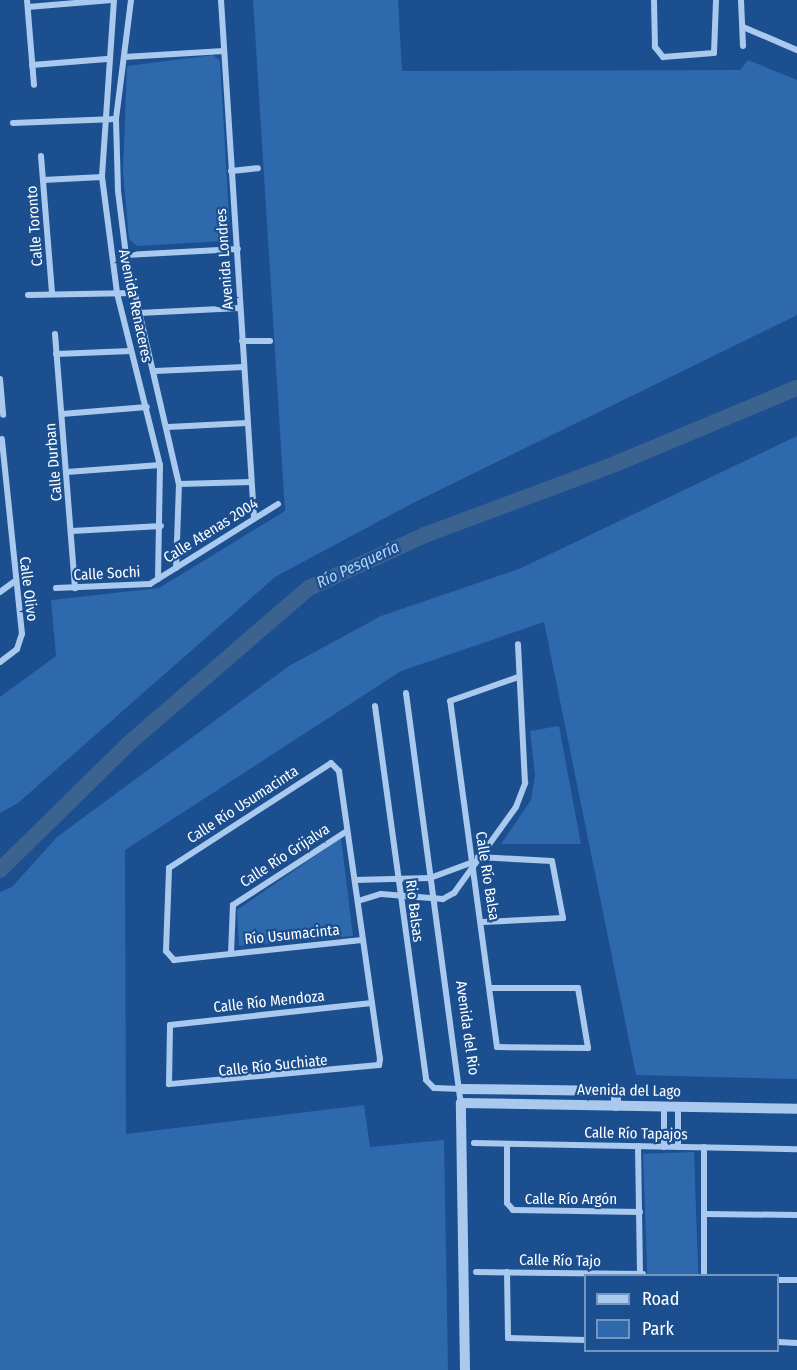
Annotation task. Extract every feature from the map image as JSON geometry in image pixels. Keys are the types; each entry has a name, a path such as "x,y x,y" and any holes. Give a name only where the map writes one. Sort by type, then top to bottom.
{"street":[{"path":"34,85 27,4 113,0"},
{"name":"Avenida Renaceres","path":"113,0 102,120 102,177 117,293 160,465 161,525 158,579"},
{"name":"Avenida Renaceres","path":"131,0 116,119 126,255 168,427 179,484 176,568"},
{"name":"Avenida Londres","path":"221,0 254,517"},
{"path":"654,0 654,47 663,57 704,57 717,46 716,0"},
{"path":"741,0 743,46"},
{"path":"743,27 797,50"},
{"path":"124,57 224,51"},
{"path":"32,65 107,60"},
{"path":"13,123 116,119"},
{"name":"Calle Toronto","path":"41,156 52,294"},
{"path":"231,171 258,168"},
{"path":"43,180 102,177"},
{"path":"126,255 238,249"},
{"path":"28,295 135,293"},
{"path":"139,313 240,308"},
{"name":"Calle Durban","path":"55,334 75,588"},
{"path":"242,341 270,341"},
{"path":"56,354 131,351"},
{"path":"155,371 244,367"},
{"path":"0,379 3,415"},
{"path":"62,414 147,407"},
{"path":"168,427 247,423"},
{"name":"Calle Olivo","path":"0,662 17,649 22,634 14,582 2,461 2,439"},
{"path":"67,472 160,465"},
{"path":"179,484 251,482"},
{"name":"Calle Atenas 2004","path":"158,579 278,504"},
{"path":"0,519 8,518"},
{"path":"72,531 161,525"},
{"name":"Calle Sochi","path":"56,588 136,586 158,579"},
{"path":"0,592 14,582"},
{"path":"358,901 371,895 434,903 454,893 475,860 516,807 525,783 518,644"},
{"name":"Calle Río Balsa","path":"492,988 575,987 589,1046 501,1051 492,988 483,922 475,860 450,704 452,697 518,677"},
{"name":"Avenida del Rio","path":"406,693 461,1089 465,1370"},
{"name":"Rio Balsas","path":"375,706 426,1080 434,1088 461,1089"},
{"name":"Río Usumacinta","path":"169,868 168,955 174,960 362,940 339,771 331,764"},
{"name":"Calle Río Usumacinta","path":"169,868 331,764"},
{"name":"Calle Río Grijalva","path":"231,954 230,915 236,902 347,831"},
{"path":"355,880 430,878 475,860 552,861 562,920 483,922"},
{"path":"362,940 372,1003"},
{"name":"Calle Río Mendoza","path":"170,1086 169,1026 372,1003"},
{"name":"Calle Río Suchiate","path":"170,1086 378,1065 372,1003"},
{"name":"Avenida del Lago","path":"461,1089 616,1091 616,1106"},
{"name":"Avenida del Lago","path":"461,1103 797,1108"},
{"path":"664,1107 664,1147"},
{"path":"678,1107 678,1147"},
{"name":"Calle Río Tapajos","path":"474,1143 797,1149"},
{"name":"Calle Río Argón","path":"507,1144 507,1203 518,1211 640,1212"},
{"path":"638,1146 641,1274"},
{"path":"704,1147 704,1274"},
{"path":"704,1214 797,1215"},
{"name":"Calle Río Tajo","path":"476,1272 641,1274"},
{"path":"507,1272 508,1338 584,1340"},
{"path":"779,1280 797,1280"},
{"path":"779,1342 797,1343"}],"green space":[{"path":"253,0 398,0 402,71 740,70 748,60 797,80 797,315 411,504 275,577 18,803 0,813 0,697 56,656 51,600 159,588 285,511"},
{"path":"213,55 220,61 230,233 222,241 137,246 129,239 123,172 127,66"},
{"path":"797,436 797,1079 636,1075 544,622 401,671 125,850 126,1134 364,1105 370,1147 444,1140 448,1370 0,1370 0,892 12,887 57,837 289,666 381,616 519,569"},
{"path":"559,726 581,844 501,844 531,800 535,775 530,731"},
{"path":"341,838 353,936 239,946 237,910"},
{"path":"694,1152 698,1274 647,1274 643,1154"}],"waterway":[{"name":"Río Pesquería","path":"0,870 128,744 309,588 425,535 615,464 797,388"}]}
